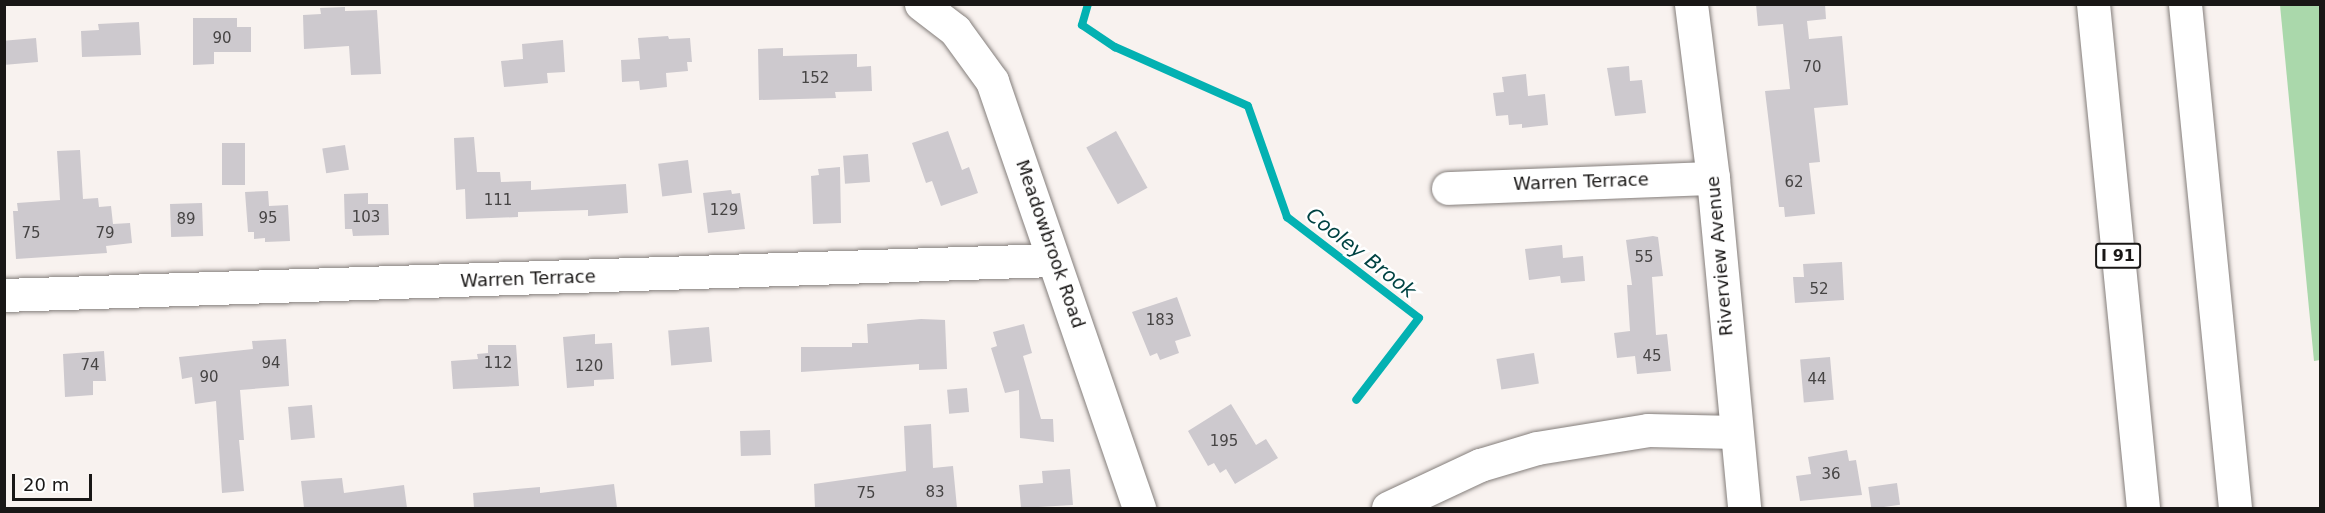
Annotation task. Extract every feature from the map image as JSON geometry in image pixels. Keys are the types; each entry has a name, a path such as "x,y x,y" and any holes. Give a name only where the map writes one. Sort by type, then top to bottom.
{"main road":[{"name":"Meadowbrook Road","path":"921,4 955,30 992,81 1028,180 1051,260 1083,339 1139,508"},
{"name":"Riverview Avenue","path":"1691,4 1713,178 1744,508"},
{"name":"I 91","path":"2093,4 2143,508"},
{"path":"2185,4 2235,508"},
{"name":"Warren Terrace","path":"1448,188 1713,178"},
{"name":"Warren Terrace","path":"4,295 1051,260"},
{"path":"1388,508 1480,465 1537,448 1648,430 1736,432"}],"green space":[{"path":"2280,5 2320,5 2320,360 2314,361"}],"building":[{"path":"1756,4 1825,4 1826,19 1807,21 1809,39 1842,36 1848,105 1814,108 1820,162 1809,163 1815,214 1785,217 1784,207 1779,207 1765,91 1790,89 1783,24 1758,26"},
{"path":"345,7 345,11 377,10 381,74 351,75 349,46 304,49 303,15 321,14 320,8"},
{"path":"193,18 237,18 237,27 251,27 251,52 214,52 214,64 193,65"},
{"path":"139,22 141,55 82,57 81,31 99,30 98,24"},
{"path":"668,36 669,39 690,38 692,62 687,62 688,71 666,73 667,87 640,90 639,81 622,82 621,60 640,59 638,38"},
{"path":"36,38 38,62 6,65 4,41"},
{"path":"563,40 565,72 547,73 548,83 504,87 501,61 523,59 522,44"},
{"path":"783,48 783,56 857,54 857,67 871,66 872,91 835,92 836,98 759,100 758,49"},
{"path":"1629,66 1630,81 1642,80 1646,113 1615,116 1607,68"},
{"path":"1526,74 1528,96 1545,94 1548,125 1522,128 1522,124 1509,125 1508,115 1496,116 1493,93 1504,92 1502,77"},
{"path":"948,131 962,170 969,167 978,193 941,206 932,181 926,183 912,143"},
{"path":"1116,131 1148,188 1118,204 1086,147"},
{"path":"474,137 477,172 500,172 501,182 531,181 531,190 626,184 628,213 588,216 588,210 518,212 518,217 466,219 465,189 456,190 454,138"},
{"path":"222,143 245,143 245,185 222,185"},
{"path":"345,145 349,170 326,173 322,149"},
{"path":"80,150 83,199 98,198 99,207 111,206 113,224 130,223 132,243 106,246 107,253 16,259 13,211 18,211 17,203 60,200 57,151"},
{"path":"868,154 870,182 845,184 843,156"},
{"path":"688,160 692,193 662,196 658,164"},
{"path":"840,167 841,223 813,224 811,176 819,175 818,169"},
{"path":"731,190 732,194 740,193 745,229 708,233 703,193"},
{"path":"268,191 269,206 288,205 290,241 265,242 265,238 254,239 254,232 248,232 245,192"},
{"path":"368,193 368,204 388,204 389,235 353,236 352,229 345,229 344,194"},
{"path":"202,203 203,236 171,237 170,204"},
{"path":"1658,237 1663,276 1652,277 1656,335 1667,334 1671,371 1637,374 1635,356 1617,358 1614,333 1630,331 1627,285 1632,285 1626,240"},
{"path":"1562,245 1563,258 1583,256 1585,281 1561,283 1560,276 1529,280 1525,249"},
{"path":"1842,262 1844,300 1795,303 1793,277 1804,277 1803,264"},
{"path":"1177,297 1191,336 1175,341 1179,353 1160,360 1157,353 1150,356 1132,312"},
{"path":"921,319 945,320 947,369 919,370 919,364 801,372 801,347 852,347 852,343 868,343 867,324"},
{"path":"1024,324 1032,353 1023,356 1041,419 1053,419 1054,442 1020,438 1019,390 1005,393 991,348 997,346 993,332"},
{"path":"709,327 712,362 671,365 668,331"},
{"path":"595,334 595,344 612,343 614,379 594,380 594,386 567,388 563,337"},
{"path":"286,339 289,386 240,390 244,440 239,440 244,491 222,493 216,401 195,404 192,377 182,379 179,357 253,349 252,341"},
{"path":"488,345 516,345 519,386 453,389 451,361 478,359 477,354 488,353"},
{"path":"104,351 106,381 93,381 93,395 65,397 63,354"},
{"path":"1534,353 1539,384 1501,390 1496,359"},
{"path":"1830,357 1834,400 1804,402 1800,360"},
{"path":"967,388 969,412 949,414 947,390"},
{"path":"1231,404 1256,445 1266,439 1278,458 1235,484 1226,469 1220,473 1214,463 1208,466 1188,431"},
{"path":"312,405 315,438 291,440 288,407"},
{"path":"931,424 933,468 953,466 957,508 815,508 814,484 906,471 904,426"},
{"path":"770,430 771,455 741,456 740,431"},
{"path":"1847,450 1849,461 1856,460 1862,495 1800,501 1796,476 1811,474 1808,457"},
{"path":"1070,469 1073,505 1021,508 1019,485 1043,483 1042,471"},
{"path":"342,478 344,493 404,485 407,508 304,508 301,481"},
{"path":"1897,483 1900,505 1871,508 1868,487"},
{"path":"614,484 617,508 474,508 473,493 540,487 540,493"}],"waterway":[{"name":"Cooley Brook","path":"1088,4 1082,25 1115,47 1248,106 1287,217 1419,318 1356,400"}]}
